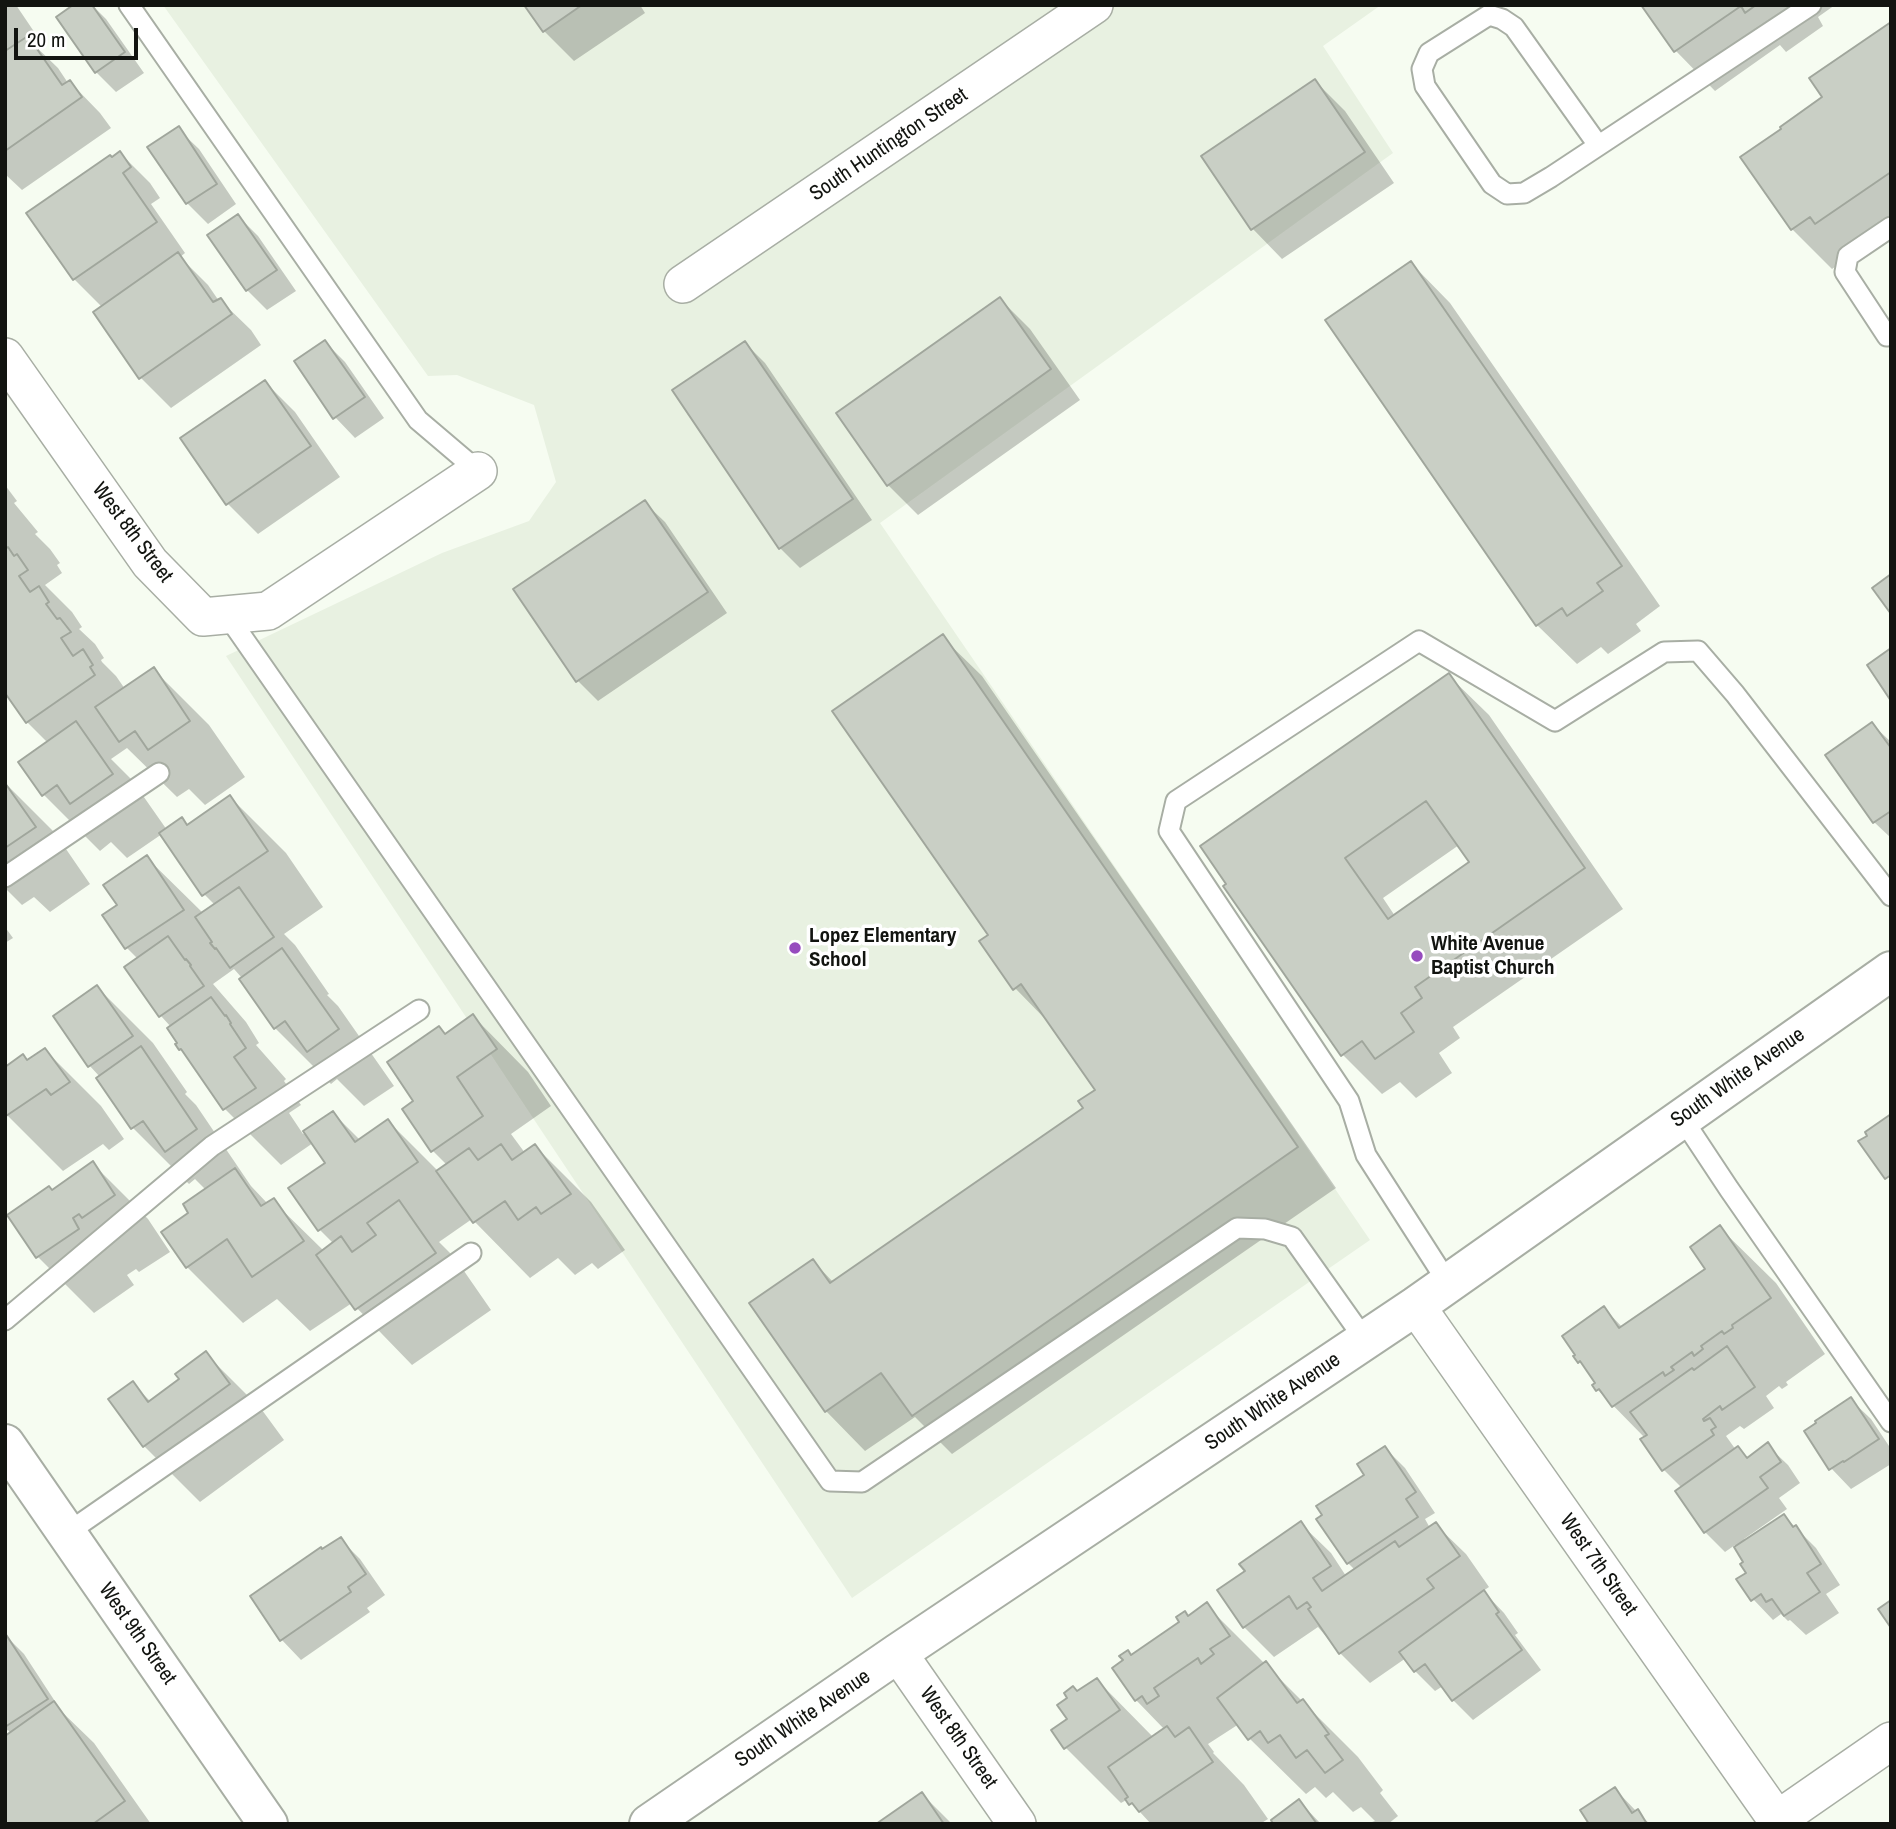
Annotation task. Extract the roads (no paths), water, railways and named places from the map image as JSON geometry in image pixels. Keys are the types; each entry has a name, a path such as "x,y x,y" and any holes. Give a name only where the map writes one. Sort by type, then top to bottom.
{"street":[{"name":"South Huntington Street","path":"684,284 1094,5"},
{"name":"West 8th Street","path":"5,357 150,564 203,617 268,611 478,471"},
{"name":"South White Avenue","path":"649,1824 898,1653 1416,1306 1891,971"},
{"name":"West 7th Street","path":"1416,1306 1778,1822"},
{"name":"West 9th Street","path":"11,1465 68,1533 268,1824"},
{"name":"West 8th Street","path":"898,1653 1017,1824"},
{"path":"1778,1822 1891,1741"}],"lane":[{"path":"129,5 418,420 478,471"},
{"path":"1598,145 1514,27 1502,19 1489,15 1429,53 1422,69 1425,86 1492,184 1507,194 1524,193 1598,145 1811,5"},
{"path":"1891,228 1848,256 1845,272 1887,336 1891,335"},
{"path":"227,615 830,1481 862,1482 1237,1228 1265,1229 1292,1237 1365,1340"},
{"path":"1448,1283 1366,1155 1349,1101 1169,831 1176,801 1419,640 1555,722 1664,652 1698,651 1735,694 1891,896"},
{"path":"5,877 159,773"},
{"path":"5,1320 212,1146 419,1010"},
{"path":"1682,1118 1891,1422"},
{"path":"68,1533 471,1253"}],"place":[{"name":"Lopez Elementary School","path":"795,948"},
{"name":"White Avenue Baptist Church","path":"1417,956"}]}
